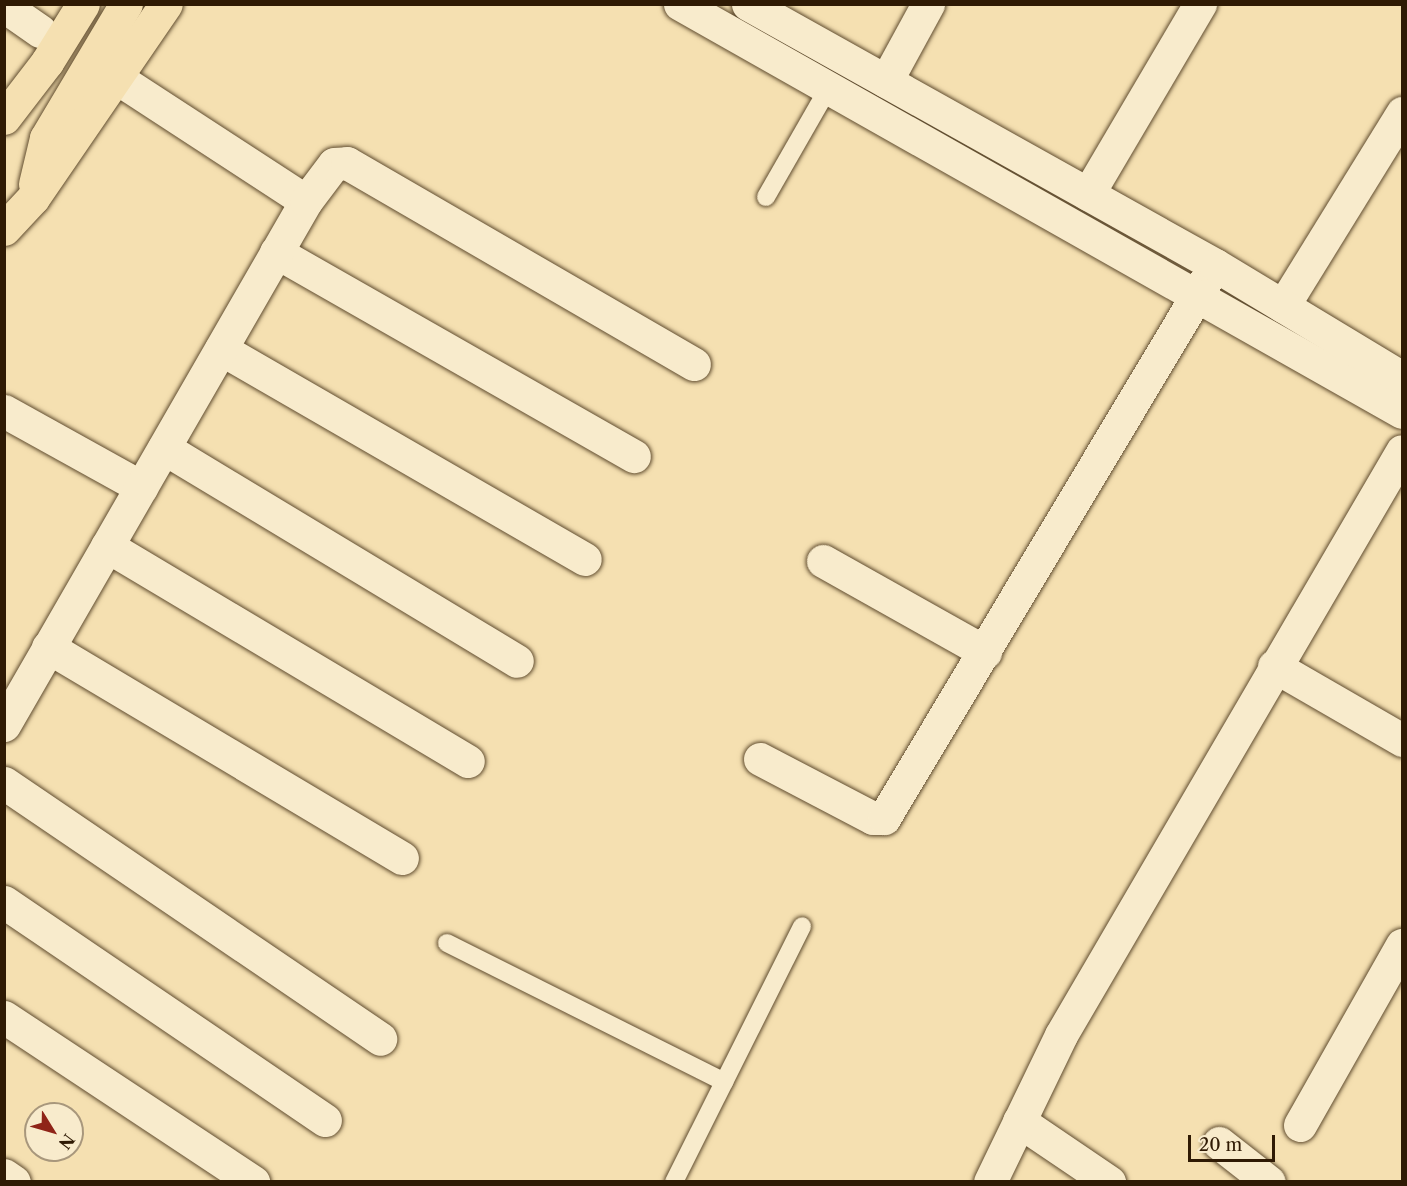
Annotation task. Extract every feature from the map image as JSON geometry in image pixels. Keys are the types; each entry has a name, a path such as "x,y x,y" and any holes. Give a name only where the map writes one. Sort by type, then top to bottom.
{"main road":[{"path":"4,105 48,33 83,4"},
{"path":"33,198 42,148 126,4"},
{"path":"4,229 33,198 166,4"},
{"path":"4,118 48,33"}],"street":[{"path":"680,4 1198,292 1402,412"},
{"path":"748,4 1215,265 1402,378"},
{"path":"886,81 928,4"},
{"path":"1088,194 1200,4"},
{"path":"4,6 48,33"},
{"path":"117,78 306,201"},
{"path":"1283,306 1402,113"},
{"path":"4,724 276,252 327,168 347,163 694,364"},
{"path":"276,252 634,456"},
{"path":"760,759 873,818 884,818 1215,265"},
{"path":"221,349 585,559"},
{"path":"4,411 141,487"},
{"path":"164,448 517,661"},
{"path":"990,1182 1061,1035 1274,666 1402,451"},
{"path":"107,546 468,761"},
{"path":"823,561 985,652"},
{"path":"48,648 402,858"},
{"path":"1274,666 1402,740"},
{"path":"4,783 380,1039"},
{"path":"4,902 325,1120"},
{"path":"1300,1125 1402,945"},
{"path":"4,1017 253,1182"},
{"path":"1019,1121 1109,1182"},
{"path":"1219,1143 1269,1182"},
{"path":"4,1175 14,1182"}],"lane":[{"path":"766,197 829,87"},
{"path":"674,1182 802,926"},
{"path":"447,943 724,1082"}]}
